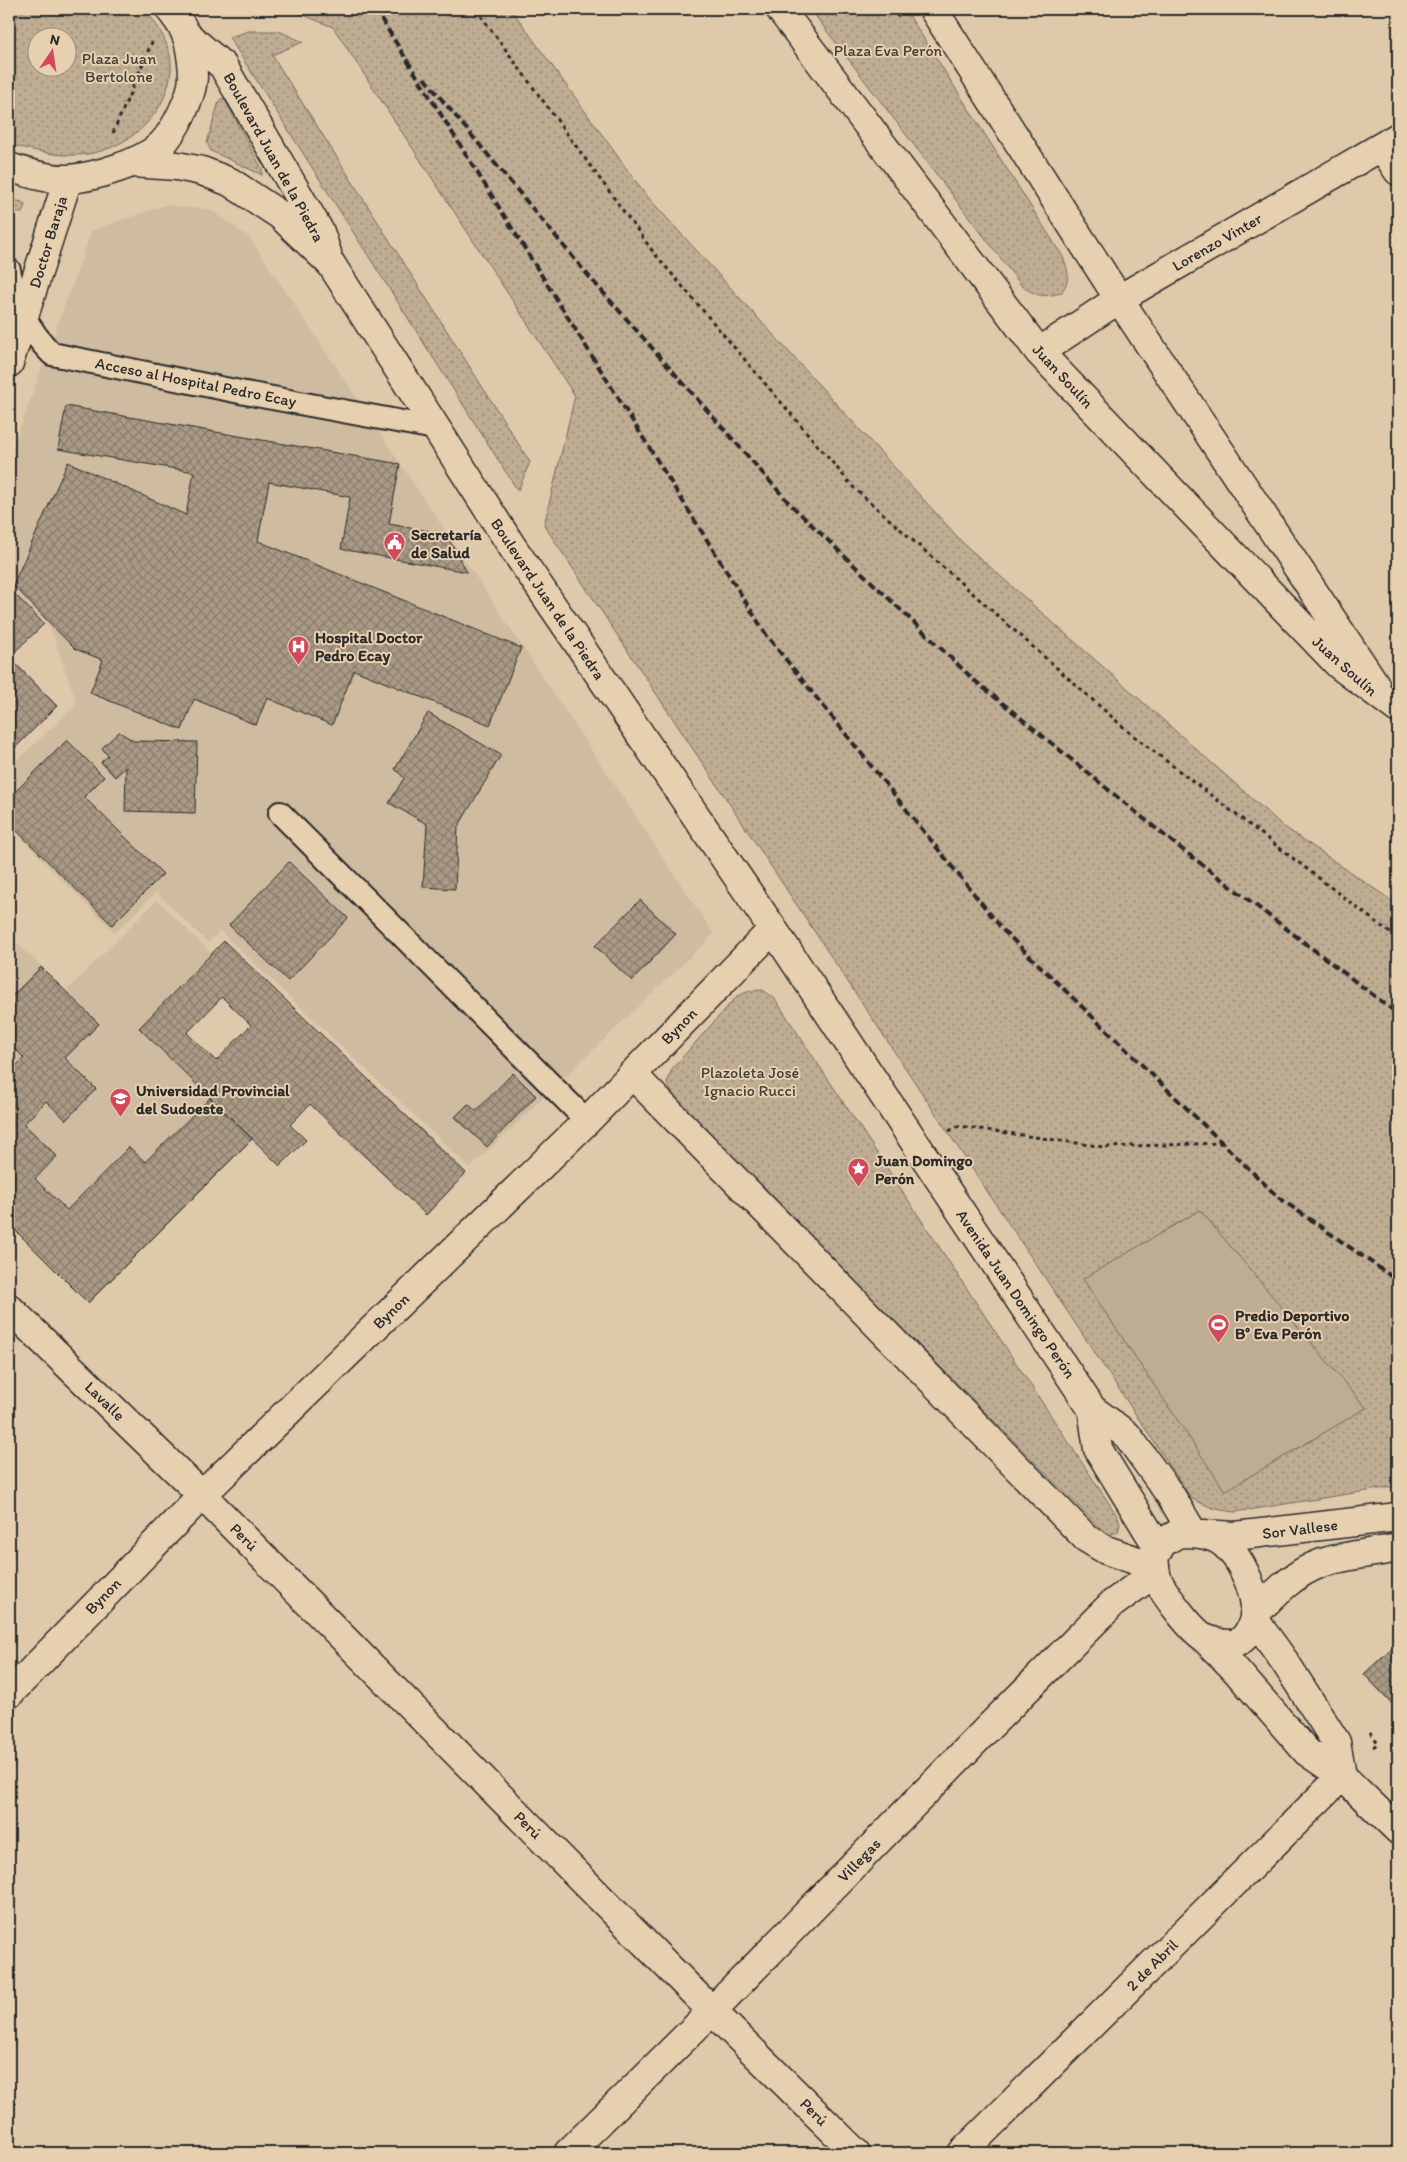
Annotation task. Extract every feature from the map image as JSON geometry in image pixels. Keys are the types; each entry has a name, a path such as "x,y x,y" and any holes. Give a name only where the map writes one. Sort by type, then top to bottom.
{"street":[{"name":"Boulevard Juan de la Piedra","path":"170,9 187,35 223,66 320,232 331,264"},
{"name":"Juan Soulín","path":"780,9 1039,352 1339,665 1395,704"},
{"name":"Juan Soulín","path":"933,9 1119,299 1395,704"},
{"name":"Boulevard Juan de la Piedra","path":"9,167 27,173 68,179 94,175 132,163 161,145 178,120 193,77 187,35"},
{"name":"Lorenzo Vinter","path":"1039,352 1119,299 1390,142"},
{"path":"1390,142 1398,171"},
{"name":"Boulevard Juan de la Piedra","path":"132,163 177,166 202,171 230,182 280,214 331,264 513,548 774,929"},
{"name":"Doctor Baraja","path":"9,362 68,179"},
{"name":"Bynon","path":"9,1694 202,1494 587,1120 774,929"},
{"name":"Avenida Juan Domingo Perón","path":"774,929 1092,1409 1127,1434 1197,1533"},
{"path":"632,1074 1086,1538 1106,1550 1157,1562"},
{"name":"Lavalle","path":"9,1308 202,1494"},
{"name":"Avenida Juan Domingo Perón","path":"1092,1409 1098,1449 1157,1562"},
{"name":"Perú","path":"202,1494 712,2011 856,2153"},
{"name":"Sor Vallese","path":"1197,1533 1235,1536 1398,1517"},
{"path":"1205,1639 1225,1645 1238,1643 1247,1636 1254,1617 1254,1601 1244,1569 1222,1543 1197,1533 1179,1533 1163,1541 1157,1562 1164,1590 1189,1623 1205,1639 1233,1667 1307,1752 1342,1776 1398,1830"},
{"path":"1254,1617 1288,1583 1321,1564 1398,1548"},
{"name":"Villegas","path":"568,2153 712,2011 986,1730 1112,1604 1157,1562"},
{"path":"1254,1617 1336,1742 1342,1776"},
{"name":"2 de Abril","path":"962,2153 1342,1776"}],"lane":[{"name":"Acceso al Hospital Pedro Ecay","path":"9,270 14,294 24,318 35,338 52,354 240,392 435,428"},
{"path":"280,813 587,1120"}],"path":[{"path":"476,9 654,253 854,488 1130,733 1398,939"},
{"path":"94,175 155,35"},
{"path":"917,1146 958,1126 1104,1147 1223,1143"},
{"path":"1342,1776 1378,1743 1367,1728"}],"shaded area":[{"name":"Hospital Doctor Pedro Ecay","path":"166,205 211,210 250,238 714,934 470,1168 220,931 208,943 156,892 115,933 9,826 9,768 77,704 50,627 9,585 9,458 92,230"},
{"name":"Universidad Provincial del Sudoeste","path":"157,900 212,954 139,1028 252,1139 88,1303 9,1224 9,935 66,991"}],"green space":[{"name":"Plaza Juan Bertolone","path":"9,9 144,9 164,37 171,62 168,86 154,115 132,136 103,150 78,155 38,151 9,144"},
{"path":"288,9 511,9 645,194 964,544 1283,826 1398,905 1398,1486 1235,1512 1215,1509 1192,1499 544,525 575,396 333,27"},
{"name":"Plaza Eva Perón","path":"810,9 905,9 1063,257 1067,268 1068,280 1061,293 1040,295 1031,292 1021,285"},
{"path":"249,31 279,31 303,42 272,55 530,462 518,491 229,37"},
{"path":"222,98 225,100 262,169 262,175 211,151 207,143 219,101"},
{"path":"9,199 22,202 25,205 22,213 9,212"},
{"name":"Plazoleta José Ignacio Rucci","path":"763,990 775,999 1118,1517 1120,1524 1118,1532 1106,1534 674,1098 667,1083 672,1069 737,996 750,991"},
{"name":"Predio Deportivo B° Eva Perón","path":"1200,1210 1366,1408 1225,1491 1083,1279"}],"building":[{"name":"Hospital Doctor Pedro Ecay","path":"66,406 400,464 389,524 446,534 467,572 341,549 350,497 269,482 258,541 521,648 490,725 354,670 332,725 267,698 256,725 194,699 182,730 90,693 103,660 75,649 13,585 68,462 186,515 194,472 58,449"},
{"path":"9,588 44,624 9,657"},
{"path":"9,657 57,706 9,754"},
{"path":"428,713 501,755 458,827 455,889 423,887 427,824 389,803 404,778 395,769"},
{"path":"119,732 134,741 197,742 195,813 125,811 126,767 115,777 101,762 108,756 102,748"},
{"path":"67,740 104,777 84,797 163,874 112,925 9,823 9,798"},
{"path":"289,862 348,918 288,981 229,925"},
{"path":"640,900 676,934 632,981 595,946"},
{"path":"224,941 466,1173 426,1215 310,1104 290,1125 306,1140 280,1166 139,1028","holes":["222,997 251,1025 216,1061 187,1033"]},
{"name":"Universidad Provincial del Sudoeste","path":"41,967 99,1024 65,1058 96,1089 66,1120 46,1101 24,1124 57,1156 35,1179 67,1210 129,1147 145,1162 210,1098 252,1139 88,1303 9,1224 9,1073 24,1058 9,1043 9,999"},
{"path":"513,1073 536,1096 487,1147 455,1117 468,1104 476,1111"},
{"path":"1398,1642 1398,1710 1364,1674"}],"railway":[{"path":"375,9 767,636 1003,930 1278,1197 1398,1281"},
{"path":"424,78 592,280 790,504 974,680 1170,840 1398,1014"}],"place":[{"name":"Secretaría de Salud","path":"395,562"},
{"name":"Hospital Doctor Pedro Ecay","path":"299,665"},
{"name":"Universidad Provincial del Sudoeste","path":"120,1118"},
{"name":"Juan Domingo Perón","path":"859,1188"},
{"name":"Predio Deportivo B° Eva Perón","path":"1219,1343"}]}
